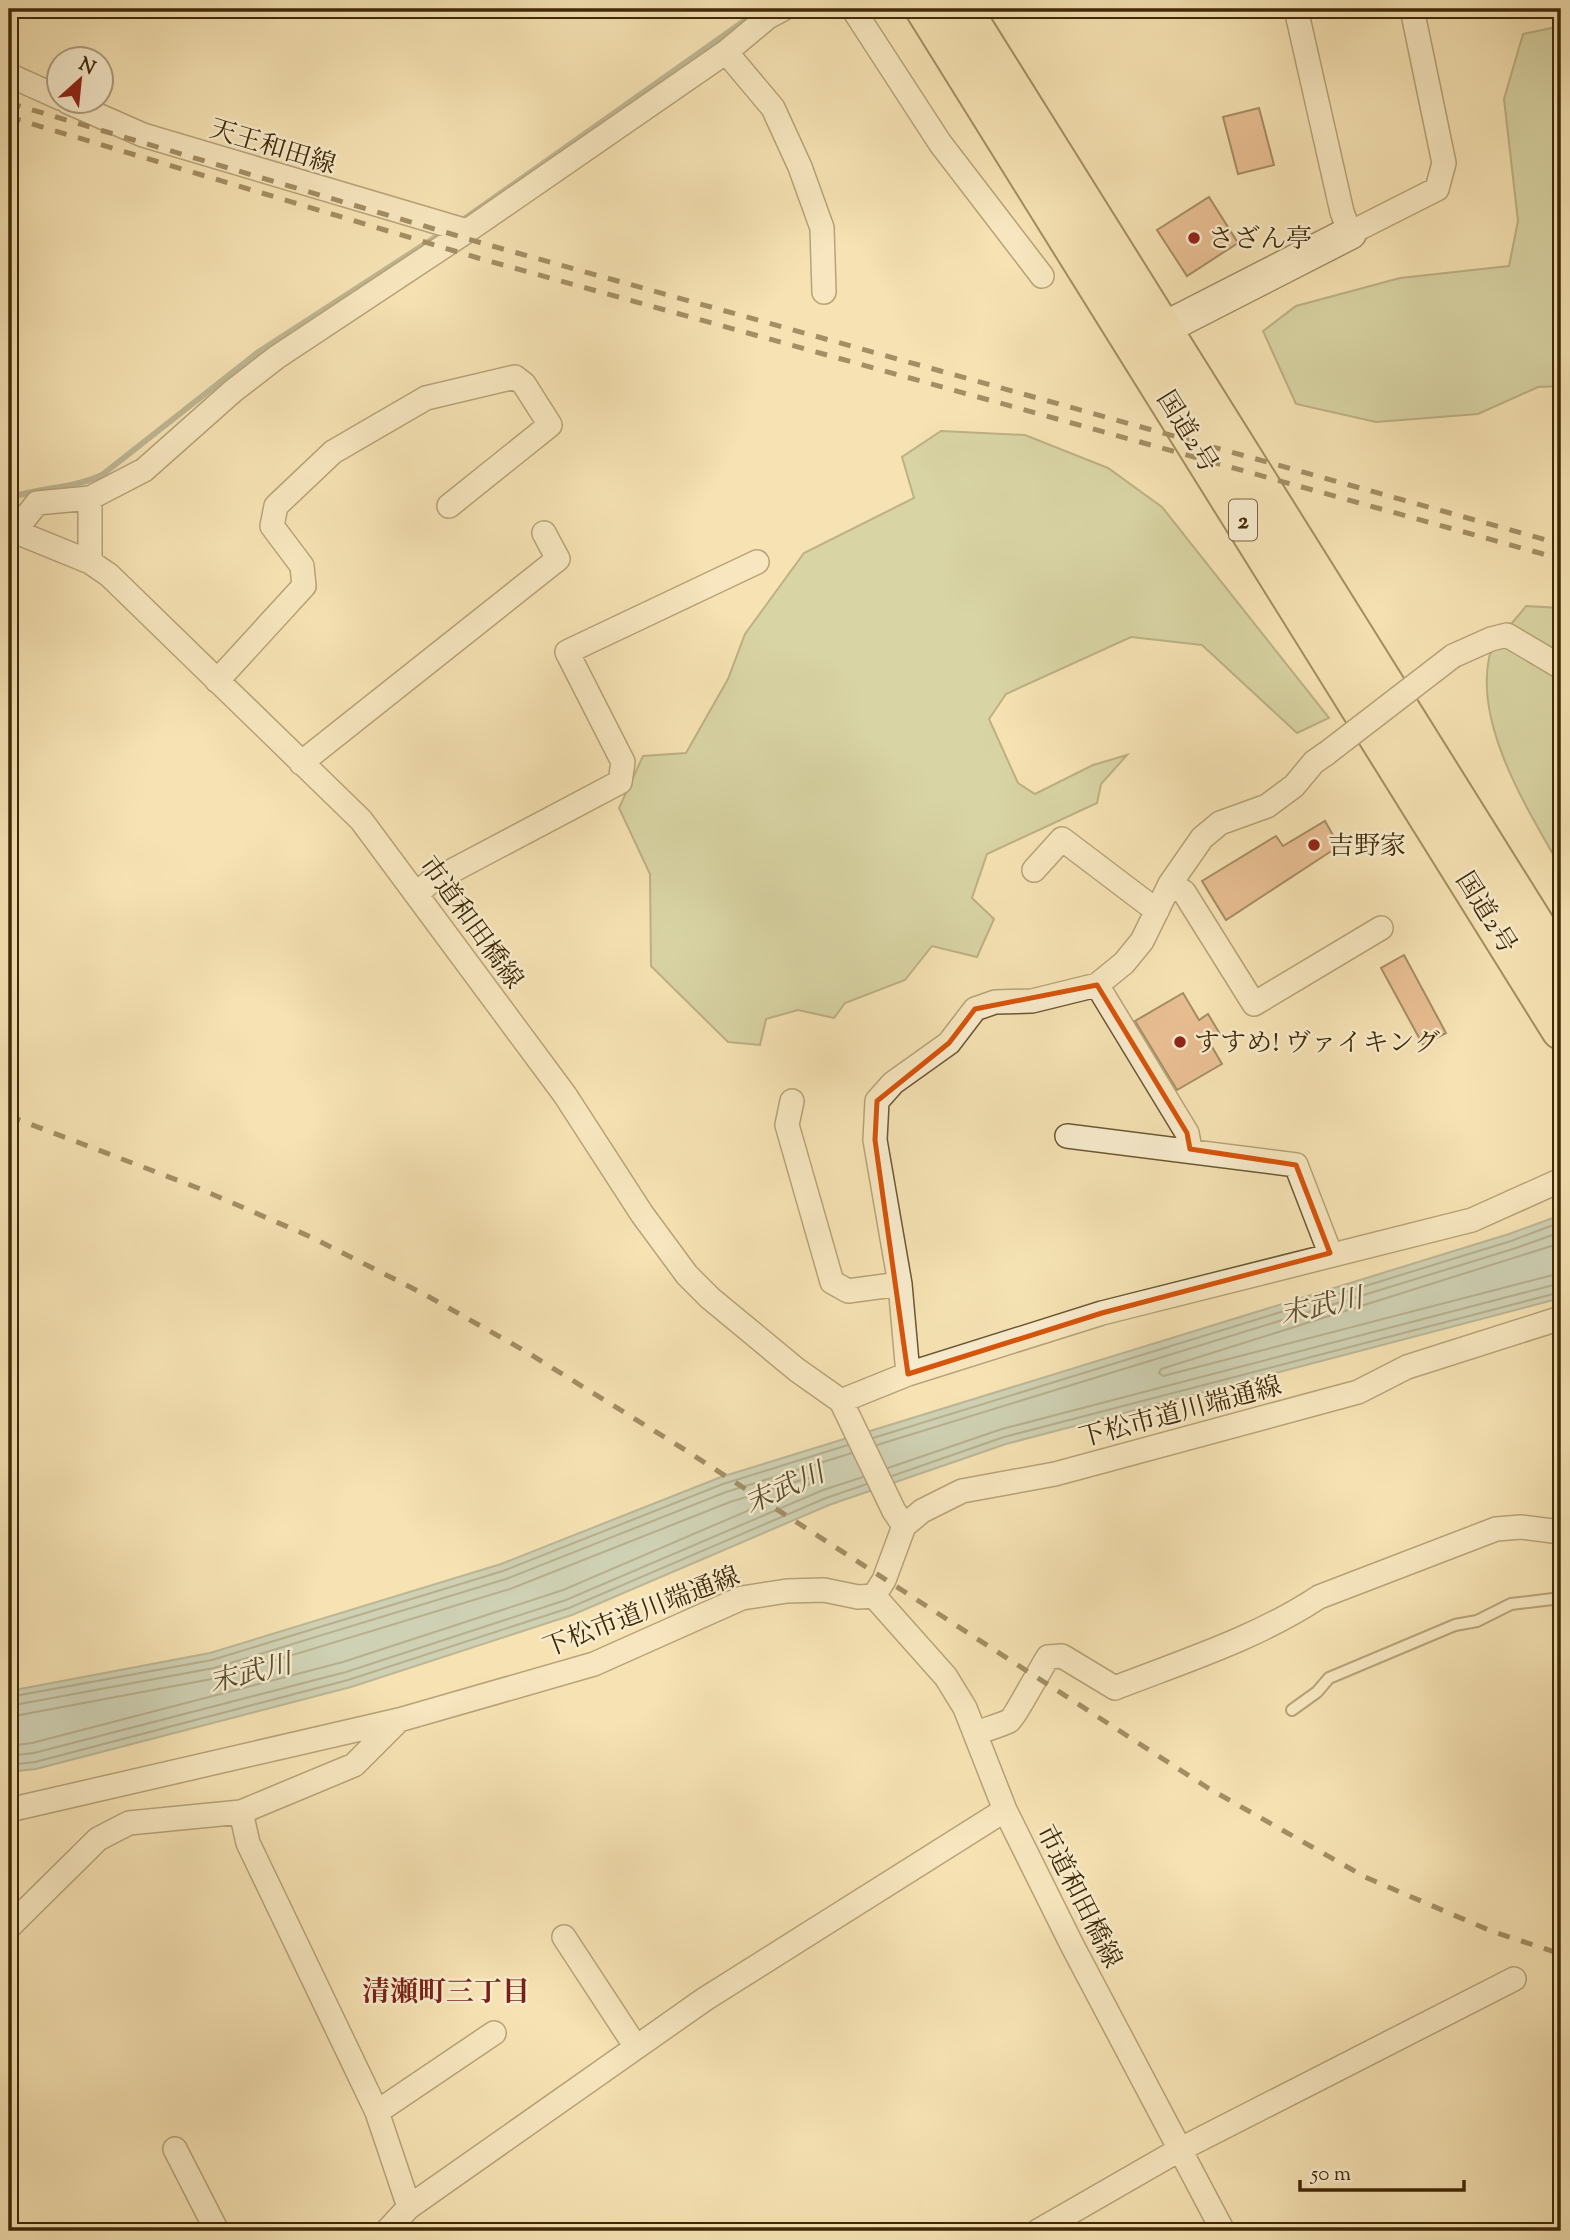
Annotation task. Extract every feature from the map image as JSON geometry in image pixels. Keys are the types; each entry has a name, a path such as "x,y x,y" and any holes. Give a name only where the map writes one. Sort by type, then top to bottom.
{"highway":[{"name":"国道2号","path":"925,9 1148,337 1561,967"},
{"name":"国道2号","path":"962,9 1148,337 1561,1030"}],"street":[{"path":"12,530 37,503 90,498 144,470 277,356 466,231 726,52 768,17 783,9"},
{"path":"853,9 940,143 1042,276"},
{"path":"1296,9 1342,212 1350,233"},
{"path":"1148,337 1437,189 1444,163 1412,9"},
{"path":"726,52 773,108 800,167 822,228 824,292"},
{"path":"9,75 46,92"},
{"name":"天王和田線","path":"100,116 143,135 466,231"},
{"path":"217,681 304,586 302,566 272,526 275,506 333,452 426,398 515,377 524,384 550,425 449,506"},
{"path":"90,498 90,562"},
{"name":"市道和田橋線","path":"12,530 90,562 109,575 361,820 565,1096 642,1214 687,1275 758,1338 841,1401"},
{"path":"301,762 558,559 544,533"},
{"path":"417,894 429,883 620,782 622,761 567,652 757,562"},
{"path":"908,1374 900,1284 875,1140 877,1101 893,1083 949,1043 975,1009 995,1002 1032,1001 1097,985 1124,962 1142,941 1170,884 1202,838 1220,823 1267,806 1294,786 1314,762 1453,656 1507,635 1561,667"},
{"path":"1034,870 1062,839 1157,911"},
{"path":"1170,884 1184,892 1254,1004 1381,928"},
{"path":"1097,985 1186,1133 1190,1149"},
{"path":"792,1101 787,1125 832,1282 848,1291 900,1284"},
{"path":"1067,1136 1190,1149 1296,1165 1330,1253"},
{"path":"874,1596 899,1519 841,1401 908,1374 1102,1313 1330,1253 1472,1220 1561,1180"},
{"name":"下松市道川端通線","path":"899,1519 962,1491 1055,1474 1358,1392 1407,1367 1561,1318"},
{"path":"976,1733 1010,1720 1018,1711 1023,1695 1048,1657 1062,1656 1115,1688 1230,1643 1294,1613 1319,1597 1496,1529 1521,1527 1561,1532"},
{"name":"下松市道川端通線","path":"9,1810 399,1720 594,1664 742,1598 787,1591 824,1590 858,1597 874,1596"},
{"name":"市道和田橋線","path":"874,1596 946,1677 976,1733 1005,1810 1223,2231"},
{"path":"9,1927 98,1839 129,1823 241,1812 354,1765 399,1720"},
{"path":"387,2231 409,2207 705,1999 1005,1810"},
{"path":"241,1812 248,1843 377,2112 409,2207"},
{"path":"564,1937 636,2047"},
{"path":"1038,2231 1179,2150 1514,1979"},
{"path":"377,2112 494,2033"},
{"path":"175,2149 218,2231"}],"lane":[{"path":"1292,1710 1317,1692 1329,1678 1455,1625 1477,1621 1511,1604 1561,1598"}],"highlighted area":[{"path":"1097,985 1187,1133 1190,1149 1296,1165 1330,1253 1102,1313 908,1374 875,1140 877,1101 949,1043 975,1009"}],"green space":[{"path":"1561,26 1561,386 1538,387 1478,414 1376,422 1296,404 1263,331 1296,306 1400,278 1509,266 1518,221 1504,99 1523,34"},
{"path":"941,431 1025,435 1108,468 1162,507 1329,718 1297,733 1202,645 1131,637 1006,694 989,719 1018,783 1035,794 1093,765 1127,755 1101,784 1097,803 987,854 972,898 994,919 977,957 932,946 905,980 845,1003 834,1018 798,1010 766,1019 760,1045 728,1042 651,966 650,874 619,808 643,756 686,753 728,679 745,634 804,553 914,498 902,457"},
{"path":"1526,606 1561,608 1561,868 1507,767 1490,712 1487,684 1489,658 1499,639"}],"water":[{"name":"末武川","path":"1561,1215 1561,1298 1006,1444 829,1505 572,1615 351,1687 36,1769 9,1772 9,1691 210,1653 501,1564 721,1477 1509,1234"}],"building":[{"path":"1259,108 1274,165 1238,174 1223,117"},
{"path":"1209,197 1238,243 1187,276 1157,230"},
{"path":"1325,821 1339,846 1226,920 1202,881 1276,836 1283,846"},
{"path":"1404,955 1446,1033 1423,1045 1381,968"},
{"path":"1183,993 1199,1020 1208,1014 1220,1034 1208,1040 1222,1064 1177,1090 1135,1021"}],"waterway":[{"path":"460,222 757,12"},
{"path":"9,498 79,483 102,475 257,353 445,231"}],"railway":[{"path":"9,103 485,244 1561,544"},
{"path":"9,117 478,258 1561,559"},
{"path":"9,1116 198,1188 311,1237 424,1294 525,1351 682,1448 1208,1788 1365,1877 1491,1931 1561,1954"}],"place":[{"name":"さざん亭","path":"1194,238"},
{"name":"吉野家","path":"1314,845"},
{"name":"すすめ! ヴァイキング","path":"1180,1042"}],"district":[{"name":"清瀬町三丁目","path":"446,1991"}]}
